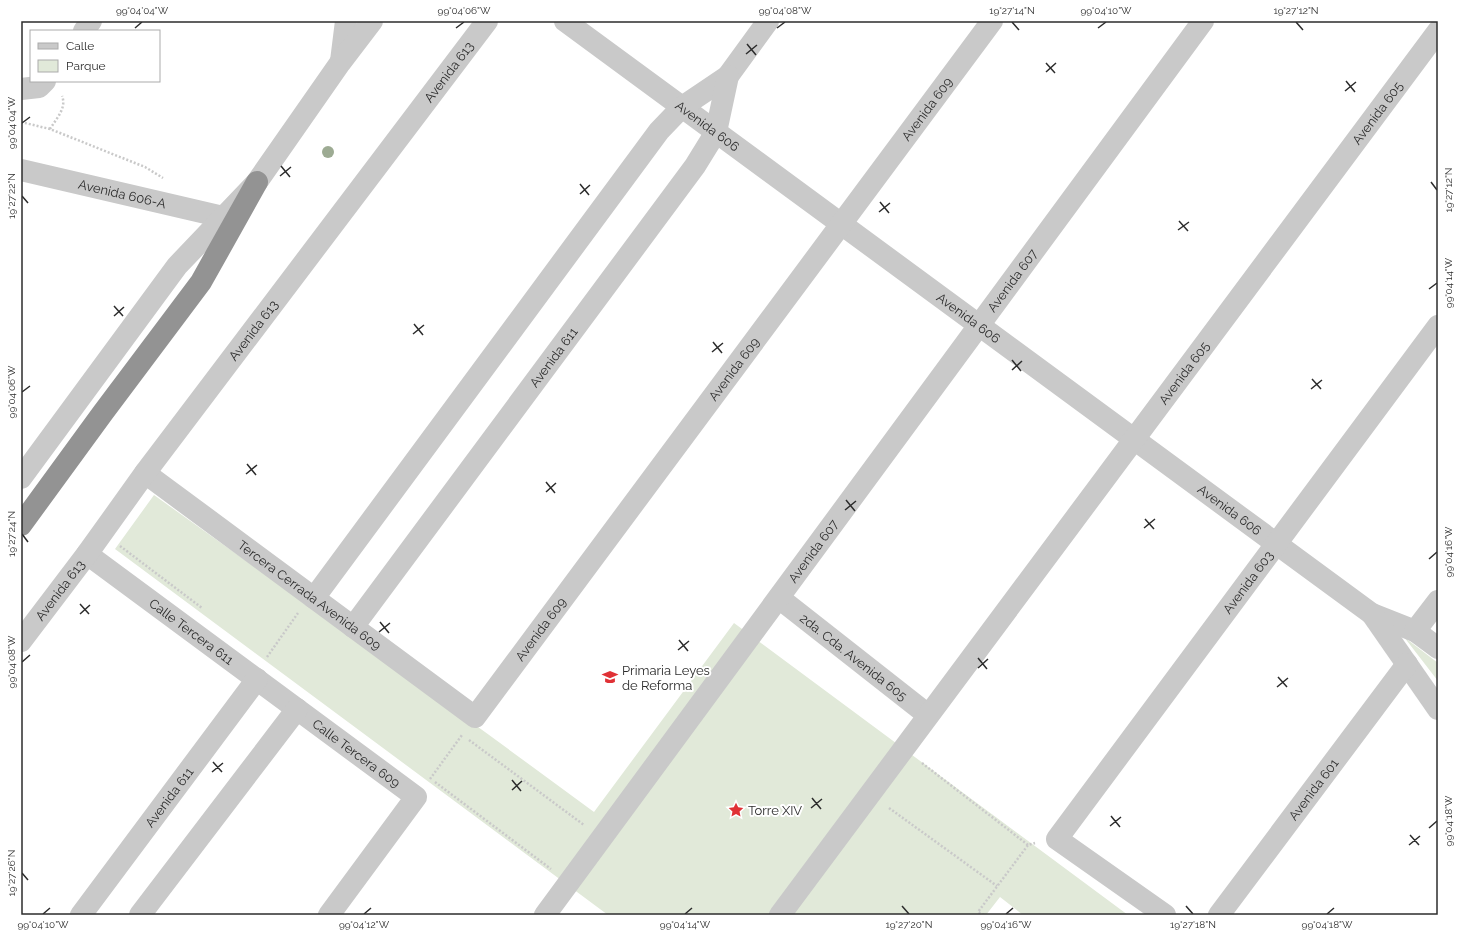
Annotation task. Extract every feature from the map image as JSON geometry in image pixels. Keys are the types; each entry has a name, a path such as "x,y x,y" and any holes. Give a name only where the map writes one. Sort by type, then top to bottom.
{"highway":[{"path":"21,525 201,282 257,182"}],"street":[{"path":"85,30 91,21"},
{"path":"340,63 346,21"},
{"path":"21,478 177,266 257,182 340,63 372,21"},
{"name":"Avenida 613","path":"21,641 87,554 145,473 487,21"},
{"name":"Avenida 606","path":"565,21 1372,614 1415,631 1438,648"},
{"name":"Avenida 611","path":"314,598 659,131 682,107 728,76 768,21"},
{"name":"Avenida 609","path":"475,718 992,21"},
{"name":"Avenida 607","path":"545,915 1203,21"},
{"name":"Avenida 605","path":"780,915 1438,31"},
{"name":"Avenida 611","path":"353,627 695,166 716,132 728,76"},
{"name":"Avenida 606-A","path":"21,170 224,217"},
{"name":"Avenida 603","path":"1057,838 1438,326"},
{"name":"Tercera Cerrada Avenida 609","path":"145,473 475,718"},
{"name":"Calle Tercera 611","path":"87,554 297,709"},
{"name":"2da. Cda. Avenida 605","path":"779,598 928,715"},
{"path":"1415,631 1438,601"},
{"name":"Avenida 606","path":"1372,614 1438,709"},
{"name":"Avenida 601","path":"1219,915 1407,664"},
{"name":"Avenida 611","path":"81,915 257,679"},
{"path":"140,915 297,709"},
{"name":"Calle Tercera 609","path":"297,709 416,797"},
{"path":"329,915 416,797"},
{"path":"1057,838 1165,915"}],"path":[{"path":"41,88 63,99 63,107 50,129"},
{"path":"21,122 50,129 145,167 165,180"},
{"path":"267,657 298,613"},
{"path":"416,797 475,718"},
{"path":"904,748 1028,845"},
{"path":"869,795 997,886"},
{"path":"984,915 978,912 1028,845 1057,838"}],"green space":[{"path":"154,495 594,812 734,623 1128,915 1023,915 1000,897 986,915 608,915 115,549"},
{"path":"1404,637 1438,663 1438,681"}],"place":[{"name":"Primaria Leyes de Reforma","path":"610,677"},
{"name":"Torre XIV","path":"736,810"}]}
